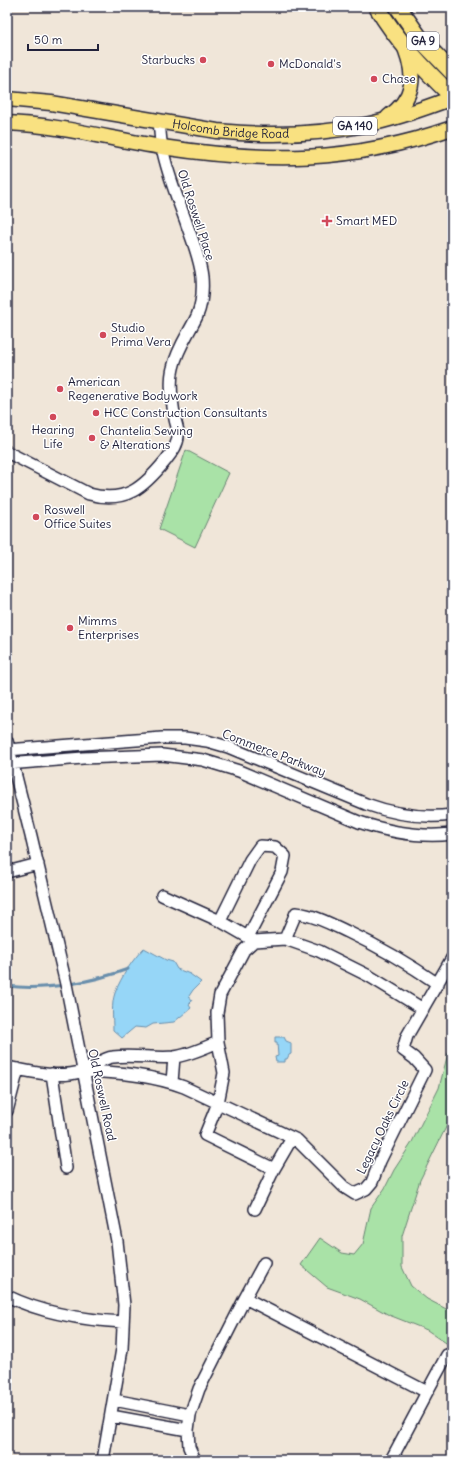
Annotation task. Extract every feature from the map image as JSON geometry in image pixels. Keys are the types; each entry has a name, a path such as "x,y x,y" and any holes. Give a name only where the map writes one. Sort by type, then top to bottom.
{"highway":[{"name":"GA 9","path":"377,7 405,48 452,97"},
{"name":"GA 9","path":"398,7 407,22 435,56 452,72"}],"main road":[{"path":"384,120 401,106 409,93 412,72 405,48"},
{"path":"435,56 452,62"},
{"name":"Holcomb Bridge Road","path":"7,99 50,102 217,130 266,134 326,130 364,125 406,114 452,97"},
{"name":"GA 140","path":"7,123 78,131 162,147 240,157 266,158 319,157 368,150 436,133 452,134"},
{"path":"436,133 452,128"}],"street":[{"name":"Old Roswell Place","path":"7,452 90,494 102,497 114,497 127,495 138,489 148,481 174,450 178,436 174,410 172,369 178,351 198,315 201,303 202,278 200,263 162,147 159,120"},
{"name":"Commerce Parkway","path":"8,747 162,738 185,738 207,741 246,754 382,810 412,816 429,817 452,815"},
{"name":"Old Roswell Road","path":"8,747 10,764 38,864 66,984 117,1241 122,1274 122,1348 103,1460"},
{"path":"10,764 69,759 162,755 203,760 239,771 376,828 428,836 452,834"},
{"path":"220,921 250,860 260,846 275,847 285,856 282,872 251,939 220,995 216,1013 218,1042 224,1073 218,1103 205,1135 274,1169"},
{"path":"7,872 38,864"},
{"path":"162,895 220,921 251,939 285,939 319,951 369,976 423,1009"},
{"path":"285,939 296,914 308,915 377,945 438,984"},
{"name":"Legacy Oaks Circle","path":"84,1071 123,1072 172,1082 297,1140 344,1186 355,1194 366,1189 372,1182 380,1161 425,1070 414,1058 402,1050 407,1036 452,958"},
{"path":"7,1111 12,1068 64,1075 84,1071 100,1060 114,1056 174,1057 194,1052 218,1042"},
{"path":"172,1082 174,1057"},
{"path":"52,1074 66,1168"},
{"path":"255,1209 274,1169 292,1138"},
{"path":"195,1460 189,1447 188,1430 190,1415 199,1389 264,1263"},
{"path":"7,1296 42,1310 67,1316 123,1322"},
{"path":"245,1298 427,1392"},
{"path":"391,1460 447,1355"},
{"path":"114,1400 190,1415"},
{"path":"163,1426 166,1410"},
{"path":"111,1416 188,1430"}],"green space":[{"path":"186,450 229,473 195,547 159,529"},
{"path":"452,1050 452,1115 420,1180 402,1236 402,1267 411,1286 427,1299 452,1312 452,1347 427,1330 389,1315 360,1299 327,1287 301,1265 320,1238 342,1253 354,1255 363,1244 371,1208 385,1188 394,1170 411,1144 439,1088 448,1053"}],"water":[{"path":"144,948 166,960 173,962 177,969 190,974 201,982 189,996 192,1000 189,1005 191,1008 174,1022 153,1024 146,1028 135,1027 122,1038 113,1030 114,997 124,975"},
{"path":"275,1037 284,1037 286,1041 291,1043 291,1054 287,1059 285,1059 285,1062 276,1062 275,1057 278,1056"}],"waterway":[{"path":"7,986 37,987 69,984 100,978 128,969"}],"place":[{"name":"Starbucks","path":"203,60"},
{"name":"McDonald's","path":"271,64"},
{"name":"Chase","path":"374,79"},
{"name":"Smart MED","path":"327,221"},
{"name":"Studio Prima Vera","path":"103,335"},
{"name":"American Regenerative Bodywork","path":"60,389"},
{"name":"HCC Construction Consultants","path":"96,413"},
{"name":"Hearing Life","path":"53,417"},
{"name":"Chantelia Sewing & Alterations","path":"92,438"},
{"name":"Roswell Office Suites","path":"36,517"},
{"name":"Mimms Enterprises","path":"70,628"}]}
